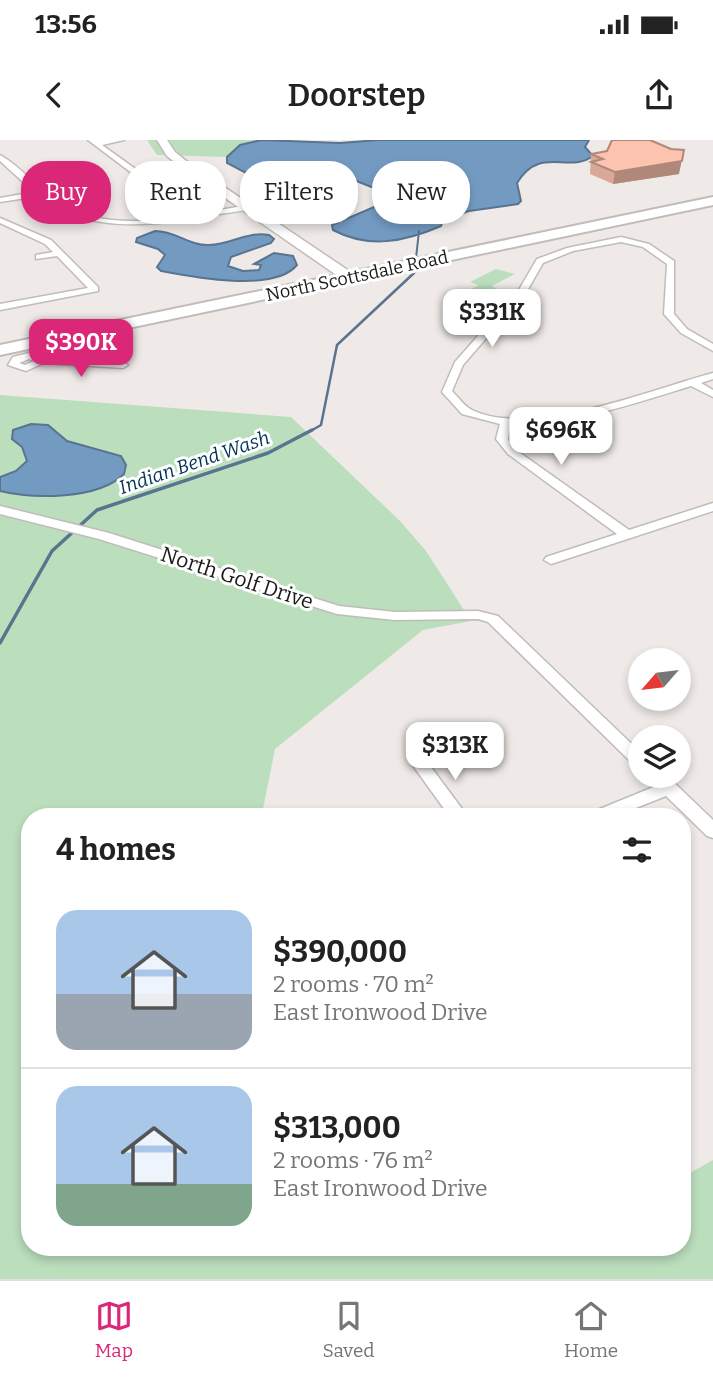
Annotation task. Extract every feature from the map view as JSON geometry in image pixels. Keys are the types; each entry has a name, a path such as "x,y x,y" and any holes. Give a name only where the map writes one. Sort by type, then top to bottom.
{"main road":[{"path":"162,140 178,160 240,204"},
{"path":"175,140 184,153 240,193"},
{"name":"North Scottsdale Road","path":"479,247 713,194"},
{"name":"North Scottsdale Road","path":"7,349 26,340 77,330 86,324 713,201"},
{"path":"274,224 357,272"},
{"path":"285,224 357,272"},
{"name":"North Scottsdale Road","path":"7,349 357,272"}],"street":[{"path":"94,142 121,140"},
{"path":"94,142 125,164"},
{"path":"0,157 21,175"},
{"path":"0,200 21,196"},
{"path":"111,219 173,219 240,208"},
{"path":"0,220 44,239 95,289 0,307"},
{"path":"0,228 11,226"},
{"path":"713,348 684,331 669,314 671,263 658,253 625,240 547,257 535,266 523,290 463,359 448,385 449,397 462,408 506,423 551,422 713,376"},
{"path":"39,257 61,253"},
{"path":"7,349 15,366 31,367 41,360 123,365"},
{"path":"691,382 713,394"},
{"path":"506,423 502,435 505,445 628,536"},
{"path":"551,560 713,507"},
{"name":"North Golf Drive","path":"0,510 104,537 337,610 395,616 478,615 493,619 628,749"},
{"path":"422,767 453,808"},
{"path":"612,808 649,788"},
{"path":"669,788 690,808"},
{"path":"691,809 713,831"}],"green space":[{"path":"147,140 261,140 240,145 227,157 157,155"},
{"path":"496,269 515,274 492,286 499,291 476,303 453,298 479,285 470,282"},
{"path":"0,395 291,417 400,521 426,551 471,621 423,630 275,749 263,808 21,808 21,1256 691,1256 691,1172 713,1160 713,1279 0,1279"}],"water":[{"path":"261,140 340,143 378,140 589,140 585,147 593,156 584,161 535,165 517,183 521,201 518,204 470,211 470,161 372,161 372,187 358,182 358,161 240,161 240,170 227,163 227,157 240,145"},
{"path":"372,208 372,224 442,224 414,236 387,241 360,240 333,230 334,224 358,224 358,214"},
{"path":"155,231 170,233 202,245 224,243 253,235 269,235 274,239 271,243 231,257 228,266 243,271 259,270 261,265 254,264 274,253 293,256 297,265 286,274 252,281 192,277 161,271 157,267 165,255 158,249 136,242 137,238"},
{"path":"31,424 48,425 67,441 121,456 126,465 124,474 113,483 82,493 47,496 0,491 0,477 16,471 27,461 22,447 12,439 13,430"}],"building":[{"path":"612,140 650,140 671,149 684,150 682,161 615,172 591,162 603,159 591,154 607,151"}],"waterway":[{"name":"Indian Bend Wash","path":"415,267 419,231"},
{"name":"Indian Bend Wash","path":"309,432 321,425 337,345 414,273 415,266"},
{"name":"Indian Bend Wash","path":"0,643 52,551 97,510 268,453 312,430"}]}
